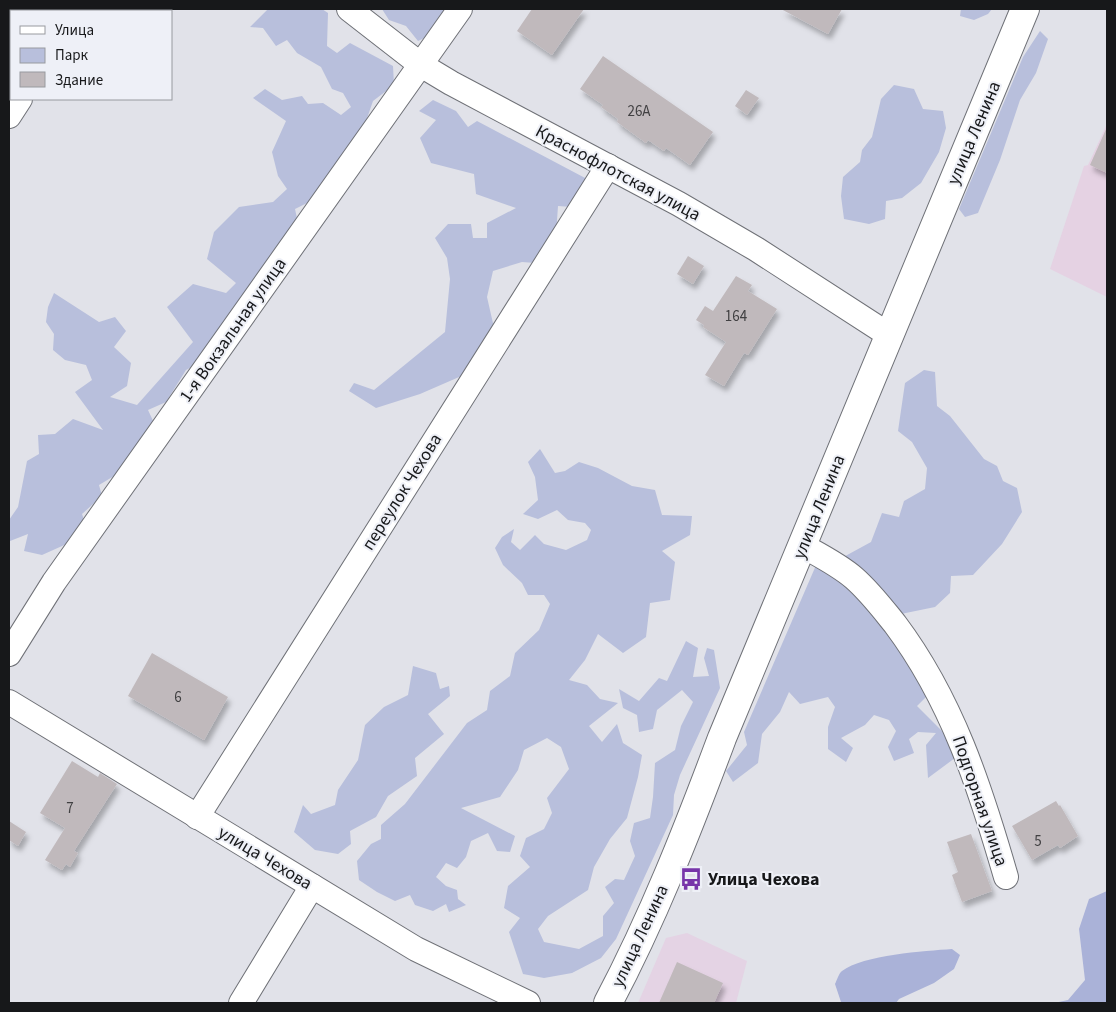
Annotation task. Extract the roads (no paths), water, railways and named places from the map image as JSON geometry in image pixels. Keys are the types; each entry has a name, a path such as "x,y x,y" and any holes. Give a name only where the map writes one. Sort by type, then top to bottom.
{"main road":[{"name":"улица Ленина","path":"608,1003 661,893 686,835 722,738 1026,9"}],"street":[{"name":"Краснофлотская улица","path":"349,9 421,64 451,83 679,204 756,249 889,335"},
{"name":"1-я Вокзальная улица","path":"9,654 59,574 460,9"},
{"path":"9,116 19,100"},
{"name":"переулок Чехова","path":"197,817 608,166"},
{"name":"Подгорная улица","path":"803,546 832,562 855,579 878,602 924,667 967,756 985,804 1006,877"},
{"name":"улица Чехова","path":"9,702 416,949 528,1003"},
{"path":"240,1003 312,886"}],"place":[{"name":"Улица Чехова","path":"691,879"}]}
